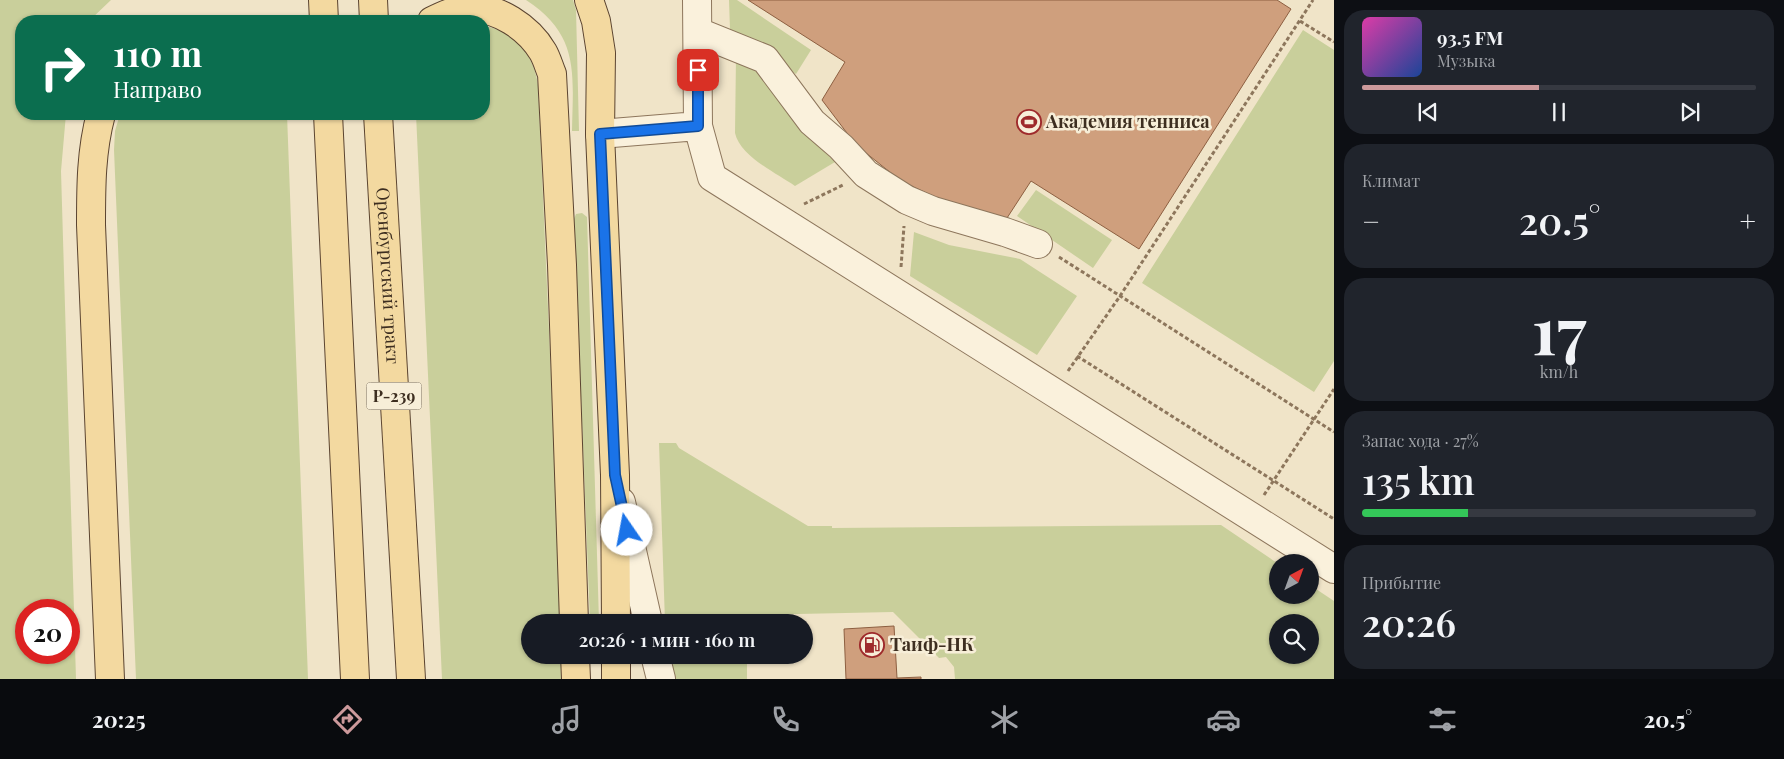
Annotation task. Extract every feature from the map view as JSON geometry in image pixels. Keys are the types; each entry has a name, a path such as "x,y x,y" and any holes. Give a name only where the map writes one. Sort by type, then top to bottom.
{"main road":[{"path":"323,0 324,15"},
{"path":"373,0 374,15"},
{"path":"590,0 596,21 601,53 600,134 615,475 616,614"},
{"path":"445,15 470,8 492,12 512,20 530,36 543,52 552,74 562,265 574,614"},
{"path":"99,120 94,137 91,170 91,225 110,679"},
{"path":"322,120 330,154"},
{"name":"Р-239","path":"328,120 355,679"},
{"name":"Оренбургский тракт","path":"378,120 411,679"},
{"path":"576,664 576,679"},
{"path":"616,664 616,679"}],"street":[{"path":"601,53 602,0"},
{"path":"697,0 698,126 712,177 1334,569"},
{"path":"698,32 765,59 812,122 841,147 866,174 907,200 933,211 1005,232 1038,244"},
{"path":"600,134 698,126"},
{"path":"615,475 646,614"},
{"path":"657,664 661,679"}],"path":[{"path":"1055,393 1077,356 1120,296 1313,0"},
{"path":"1300,21 1334,42"},
{"path":"776,217 866,174"},
{"path":"898,295 907,200"},
{"path":"1038,244 1334,432"},
{"path":"1077,356 1334,519"},
{"path":"1251,517 1273,480 1334,389"}],"green space":[{"path":"0,0 111,0 95,15 15,15 15,120 65,120 61,171 74,599 15,599 15,664 76,664 76,679 0,679"},
{"path":"526,0 573,0 576,10 579,131 572,131 572,74 570,57 565,42 556,27 544,13"},
{"path":"729,0 737,0 811,50 796,74 730,30"},
{"path":"490,28 505,33 521,46 532,64 538,85 562,614 521,614 521,664 563,664 564,679 442,679 416,120 490,120"},
{"path":"1303,30 1334,50 1334,361 1314,392 1142,283"},
{"path":"736,57 771,80 797,124 835,162 795,186 760,163 744,149 735,133"},
{"path":"118,120 287,120 308,679 136,679 114,150 115,131"},
{"path":"1036,190 1112,240 1093,268 1017,216"},
{"path":"582,213 587,217 599,614 590,614 574,219 576,214"},
{"path":"914,232 949,245 1020,259 1077,296 1037,355 910,276"},
{"path":"659,443 676,443 679,448 808,526 832,526 832,528 1221,525 1269,558 1269,604 1319,604 1319,591 1334,601 1334,679 955,679 954,667 946,657 939,658 893,612 665,614"},
{"path":"670,664 747,664 747,679 674,679"}],"building":[{"name":"Академия тенниса","path":"748,0 1277,0 1291,9 1139,249 1031,181 1007,218 954,206 901,181 856,145 822,100 845,62"},
{"path":"894,626 897,678 921,677 921,679 846,679 844,629"}],"place":[{"name":"Академия тенниса","path":"1029,122"},
{"name":"Таиф-НК","path":"872,645"}],"route":[{"path":"627,530 615,475 600,134 698,126 698,70"}]}
